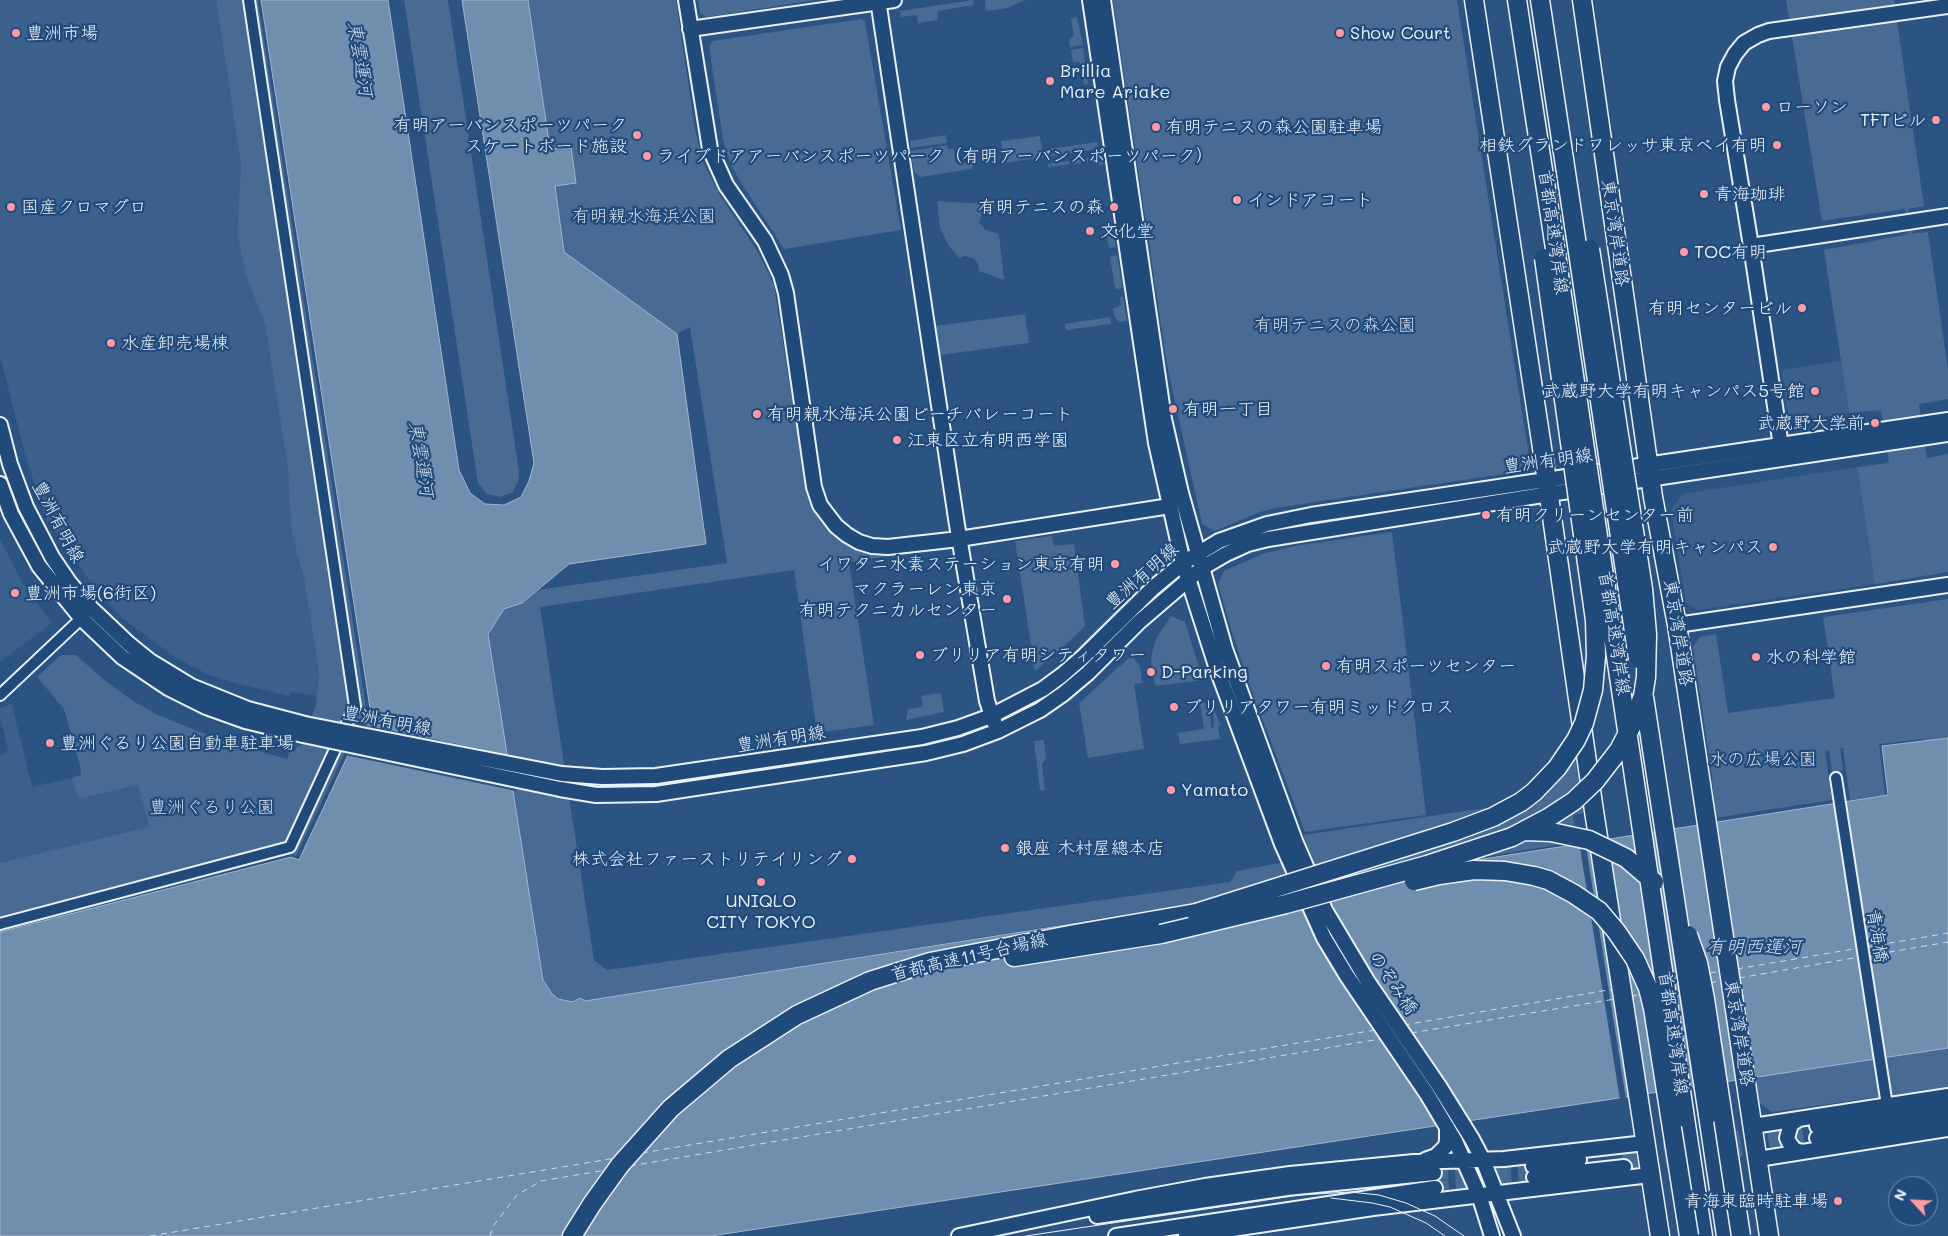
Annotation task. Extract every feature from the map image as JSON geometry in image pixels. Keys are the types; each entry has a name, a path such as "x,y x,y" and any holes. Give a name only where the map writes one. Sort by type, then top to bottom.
{"highway":[{"path":"1474,0 1548,487 1594,811 1660,1236"},
{"name":"首都高速湾岸線","path":"1517,0 1542,155 1550,256 1703,1236"},
{"path":"1161,934 1314,897 1436,863 1512,837 1548,818 1574,801 1595,781 1619,750 1632,725 1643,696 1648,656 1644,596 1584,250 1553,53 1544,23 1540,0"},
{"name":"東京湾岸道路","path":"1582,0 1650,472 1677,625 1769,1236"},
{"name":"首都高速湾岸線","path":"1584,250 1726,1236"},
{"path":"1196,913 1453,832 1493,817 1521,802 1534,792 1557,768 1576,740 1584,723 1593,690 1596,656 1595,620 1550,256"},
{"path":"1196,913 1302,890 1477,839 1509,833 1537,831 1577,837 1602,845 1626,858 1648,875 1671,903 1688,936 1698,963 1741,1236"},
{"path":"1161,934 1290,914 1422,878 1457,872 1490,870 1520,873 1548,880 1574,894 1599,911 1616,931 1635,959 1648,988 1658,1030 1689,1236"},
{"name":"首都高速11号台場線","path":"572,1236 620,1164 671,1108 729,1059 797,1015 870,982 930,962 1196,913"},
{"name":"首都高速11号台場線","path":"585,1236 630,1170 679,1116 736,1067 802,1024 866,995 932,973 1005,958 1161,934"}],"street":[{"path":"0,924 290,847 356,706 249,0"},
{"path":"686,0 710,149 726,185 774,257 786,293 814,487 820,505 836,526 859,542 888,548 959,539 1170,506"},
{"path":"690,29 894,0"},
{"path":"1090,0 1156,443 1183,563 1216,669 1288,843"},
{"path":"1103,0 1164,419 1180,493 1228,657 1288,843"},
{"path":"878,2 959,539 987,701 998,731"},
{"path":"1782,452 1725,88 1728,67 1740,47 1758,34 1948,6"},
{"path":"1751,246 1948,216"},
{"path":"1782,452 1948,420"},
{"name":"豊洲有明線","path":"0,425 10,464 26,507 52,557 91,608 129,644 173,676 210,695 248,709 305,724 562,774 602,777 656,776 903,740 958,728 991,716 1018,703 1062,675 1153,588 1197,553 1219,541 1267,524 1311,515 1548,487 1782,452"},
{"path":"1782,452 1948,434"},
{"name":"豊洲有明線","path":"0,484 11,514 39,566 82,619 122,657 144,673 187,698 228,715 303,735 560,790 596,795 630,796 656,794 926,753 963,744 998,731 1040,710 1063,694 1088,673 1139,622 1188,579 1202,568 1233,551 1268,539 1548,487"},
{"path":"1677,625 1948,584"},
{"path":"0,695 82,619 91,608"},
{"path":"602,777 600,786 602,789 620,790 630,796"},
{"name":"青海橋","path":"1836,778 1886,1098"},
{"name":"のぞみ橋","path":"1288,843 1324,938 1465,1161 1479,1195 1492,1236"},
{"name":"のぞみ橋","path":"1288,843 1348,950 1440,1086 1472,1138 1483,1160 1512,1236"},
{"path":"1753,1126 1948,1096"},
{"path":"1948,1106 1817,1132 1948,1118"},
{"path":"1799,1119 1791,1124 1787,1138 1795,1150 1802,1152"},
{"path":"1758,1159 1948,1129"},
{"path":"1414,1162 1436,1156 1446,1146 1450,1136"},
{"path":"1067,1217 1204,1186 1307,1172 1414,1162 1483,1160 1645,1144"},
{"path":"1534,1171 1623,1161"},
{"path":"958,1236 1067,1217 1287,1188 1434,1173"},
{"path":"1186,1236 1373,1208 1650,1175"},
{"path":"1116,1236 1435,1188"},
{"path":"1148,1236 1267,1213"}],"shaded area":[{"path":"0,0 216,0 241,166 237,233 246,276 265,325 288,469 291,531 304,579 319,674 318,696 291,692 289,696 239,684 207,674 176,658 122,618 95,589 46,518 26,458 0,356"},
{"name":"武蔵野大学有明キャンパス5号館","path":"1841,361 1849,413 1796,421 1788,416 1782,370"},
{"name":"武蔵野大学有明キャンパス","path":"1857,467 1875,584 1697,610 1686,603 1671,510 1682,494"},
{"name":"豊洲市場(6街区)","path":"0,539 23,584 52,623 0,662"},
{"path":"12,704 32,787 72,778 78,799 138,785 149,828 0,863 0,756 5,754 8,749 0,716 0,708"}],"green space":[{"name":"豊洲ぐるり公園","path":"216,0 258,0 366,708 296,856 291,854 0,931 0,863 149,827 138,785 78,799 72,778 81,775 80,766 64,709 37,677 61,655 76,655 103,679 133,701 156,714 220,740 287,759 290,751 295,751 297,746 301,746 316,705 319,674 304,579 291,531 288,469 265,325 246,276 237,233 241,166"},
{"path":"404,0 448,0 519,472 519,479 513,492 500,497 487,494 478,483"},
{"name":"有明親水海浜公園","path":"528,0 676,0 695,130 704,164 721,197 758,252 774,285 805,482 813,507 828,528 846,543 860,550 896,555 849,562 874,725 817,733 794,570 540,607 594,960 607,970 1230,882 1237,871 1312,857 1303,835 1526,802 1574,749 1583,813 1573,815 1576,842 585,1001 580,998 573,1002 557,999 543,980 488,634 504,609 522,603 538,590 727,563 690,327 677,334 564,252 555,186 576,182 571,147 550,150"},
{"path":"698,0 816,0 706,17 700,13"},
{"path":"973,0 974,5 937,11 938,20 918,23 917,15 901,17 900,11"},
{"path":"985,0 1025,0 1008,8 986,11"},
{"name":"有明テニスの森公園","path":"1113,0 1457,0 1529,456 1517,472 1275,508 1257,513 1215,531 1202,524 1167,365"},
{"path":"1786,0 1894,0 1924,206 1908,209 1912,234 1928,232 1948,369 1948,399 1919,404 1923,429 1948,425 1948,429 1923,433 1927,458 1948,454 1948,572 1875,584 1857,467 1889,463 1885,438 1807,448 1885,435 1881,410 1849,413 1824,250 1909,234 1905,209 1822,221"},
{"path":"1077,17 1083,45 1070,47 1069,39 1074,36 1071,18"},
{"path":"862,19 865,22 901,230 784,249 730,163 723,140 709,47 712,41"},
{"path":"1083,48 1088,84 1084,85 1080,62 1073,63 1071,50"},
{"path":"946,135 947,143 911,148 910,141"},
{"path":"1040,136 1042,150 1097,142 1098,149 1004,163 1001,141"},
{"path":"947,145 948,149 954,149 956,164 974,162 972,169 920,177 914,172 911,151"},
{"path":"1102,156 1103,164 1098,165 1090,162 1048,167 1048,164"},
{"path":"937,201 987,204 979,222 985,230 999,234 1004,280 979,271 978,264 973,258 965,256 959,258 949,246 940,228"},
{"path":"1111,220 1116,247 1111,248 1109,247 1105,223"},
{"path":"1116,255 1123,288 1118,289 1115,288 1110,257"},
{"path":"1120,297 1123,297 1127,321 1119,322 1115,317 1113,309 1121,305"},
{"path":"1025,314 1029,343 940,355 935,326"},
{"path":"1110,317 1111,324 1066,330 1065,324"},
{"name":"有明スポーツセンター","path":"1392,532 1426,815 1305,832 1254,697 1218,584 1224,571 1265,553 1295,546"},
{"path":"1052,536 1054,546 1074,544 1085,626 1035,671 1015,541"},
{"path":"1127,599 1129,601 1074,656 1072,654"},
{"name":"水の広場公園","path":"1948,599 1948,880 1924,739 1879,744 1885,795 1850,800 1843,748 1840,749 1843,770 1832,773 1829,750 1825,751 1832,800 1715,818 1712,776 1693,647 1700,637 1716,634 1728,713 1835,698 1823,617"},
{"path":"1171,616 1185,622 1203,680 1155,686 1151,661 1153,649 1156,639"},
{"path":"1130,657 1131,659 1133,657 1140,667 1142,683 1134,684 1144,749 1088,758 1079,703"},
{"path":"941,693 944,712 906,720 908,709 923,707 921,696"},
{"path":"1205,702 1210,711 1211,728 1214,727 1214,722 1208,703 1212,703 1220,725 1218,728 1220,739 1180,744 1178,733 1204,729 1200,703"},
{"path":"1044,740 1046,758 1042,764 1045,790 1040,790 1034,741"},
{"path":"1948,1047 1948,1087 1772,1112 1757,1101 1754,1077"}],"water":[{"path":"261,0 388,0 459,470 470,493 485,504 504,505 521,497 529,481 534,463 462,0 528,0 550,149 571,147 576,183 555,186 564,252 677,334 706,544 569,564 522,603 504,609 488,634 543,980 552,994 558,999 573,1002 580,998 585,1001 1888,795 1882,746 1948,738 1948,1048 711,1236 0,1236 0,932 291,857 299,860 370,708"}],"pier":[{"path":"359,724 510,755 516,791 345,755"},
{"path":"1585,840 1626,1099 1620,1100 1579,841"}],"ferry route":[{"path":"1867,947 1948,933"},
{"path":"1867,956 1948,942"},
{"path":"1737,969 1859,948"},
{"path":"1739,978 1859,957"},
{"path":"1710,973 1720,971"},
{"path":"1710,983 1723,980"},
{"path":"1404,1025 1614,989"},
{"path":"1631,996 1642,994"},
{"path":"1411,1033 1615,999"},
{"path":"642,1153 1375,1030"},
{"path":"630,1166 1380,1039"},
{"path":"150,1236 616,1158"},
{"path":"490,1236 494,1225 517,1195 541,1181 606,1170"}],"tunnel":[{"path":"1622,1155 1817,1126"},
{"path":"1624,1167 1817,1138"},
{"path":"1434,1173 1533,1166"},
{"path":"1435,1188 1534,1177"}],"tram line":[{"path":"1026,1236 1299,1195 1350,1192 1379,1195 1406,1203 1435,1216 1464,1236"},
{"path":"1331,1198 1390,1207 1426,1223 1445,1236"}],"place":[{"name":"豊洲市場","path":"16,33"},
{"name":"Show Court","path":"1340,33"},
{"name":"Brillia Mare Ariake","path":"1050,81"},
{"name":"ローソン","path":"1766,107"},
{"name":"TFTビル","path":"1936,120"},
{"name":"有明テニスの森公園駐車場","path":"1156,127"},
{"name":"有明アーバンスポーツパーク スケートボード施設","path":"637,135"},
{"name":"相鉄グランドフレッサ東京ベイ有明","path":"1777,145"},
{"name":"ライブドアアーバンスポーツパーク（有明アーバンスポーツパーク）","path":"647,156"},
{"name":"青海珈琲","path":"1704,194"},
{"name":"インドアコート","path":"1237,200"},
{"name":"国産クロマグロ","path":"11,207"},
{"name":"有明テニスの森","path":"1114,207"},
{"name":"文化堂","path":"1090,231"},
{"name":"TOC有明","path":"1684,252"},
{"name":"有明センタービル","path":"1802,308"},
{"name":"水産卸売場棟","path":"111,343"},
{"name":"武蔵野大学有明キャンパス5号館","path":"1815,391"},
{"name":"有明一丁目","path":"1173,409"},
{"name":"有明親水海浜公園ビーチバレーコート","path":"757,414"},
{"name":"武蔵野大学前","path":"1875,423"},
{"name":"江東区立有明西学園","path":"897,440"},
{"name":"有明クリーンセンター前","path":"1486,515"},
{"name":"武蔵野大学有明キャンパス","path":"1773,547"},
{"name":"イワタニ水素ステーション東京有明","path":"1115,564"},
{"name":"豊洲市場(6街区)","path":"15,593"},
{"name":"マクラーレン東京 有明テクニカルセンター","path":"1007,599"},
{"name":"ブリリア有明シティタワー","path":"920,655"},
{"name":"水の科学館","path":"1756,657"},
{"name":"有明スポーツセンター","path":"1326,666"},
{"name":"D-Parking","path":"1151,672"},
{"name":"ブリリアタワー有明ミッドクロス","path":"1174,707"},
{"name":"豊洲ぐるり公園自動車駐車場","path":"50,743"},
{"name":"Yamato","path":"1171,790"},
{"name":"銀座 木村屋總本店","path":"1005,848"},
{"name":"株式会社ファーストリテイリング","path":"852,859"},
{"name":"UNIQLO CITY TOKYO","path":"761,882"},
{"name":"青海東臨時駐車場","path":"1838,1201"}],"water label":[{"name":"東雲運河","path":"360,59"},
{"name":"東雲運河","path":"421,459"},
{"name":"有明西運河","path":"1754,947"}]}
